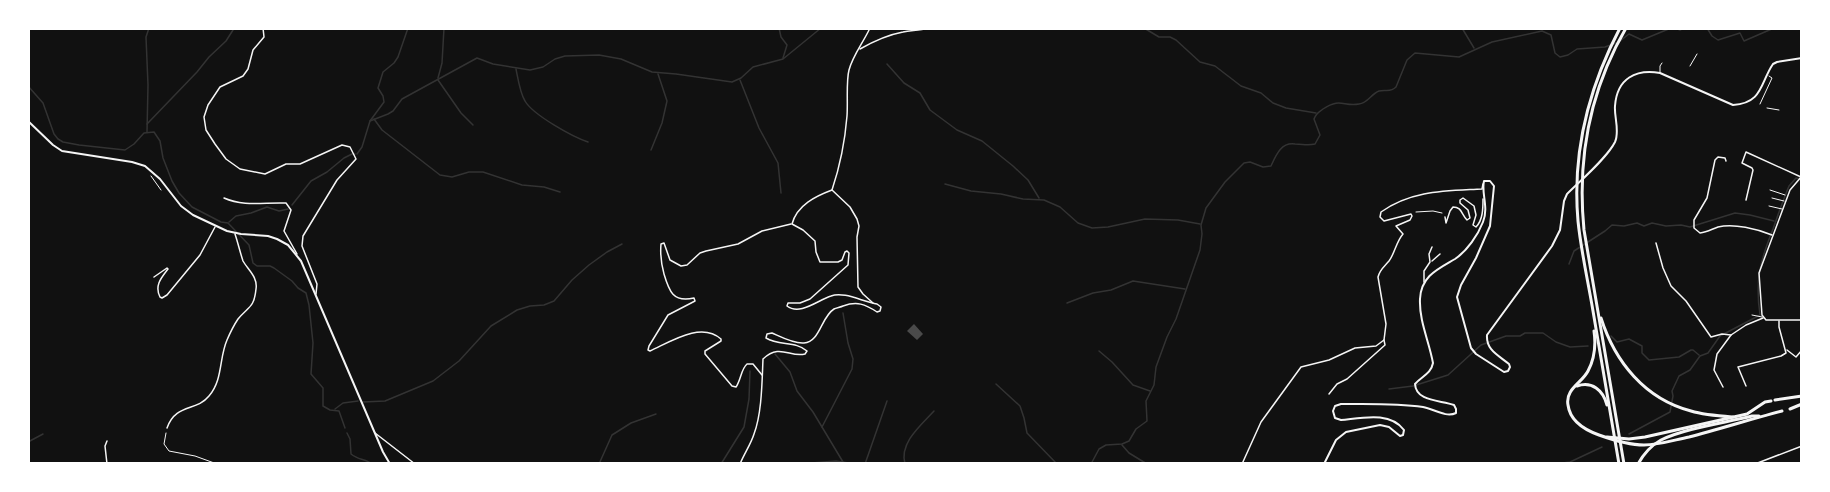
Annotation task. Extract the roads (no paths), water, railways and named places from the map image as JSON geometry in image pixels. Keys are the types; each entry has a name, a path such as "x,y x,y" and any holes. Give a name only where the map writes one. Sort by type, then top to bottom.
{"highway":[{"path":"1620,28 1606,54 1592,94 1579,144 1576,169 1580,236 1587,262 1621,464"},
{"path":"1579,198 1585,143 1596,95 1611,54 1626,28"},
{"path":"1595,307 1610,343 1632,375 1656,396 1690,411 1733,417"},
{"path":"1595,307 1594,358 1585,376 1570,392 1567,400 1571,414 1581,426 1592,433 1610,440 1644,445 1696,435 1782,411"},
{"path":"1603,354 1612,424"},
{"path":"1575,386 1587,384 1599,390 1605,399 1621,464"},
{"path":"1602,436 1645,438 1747,414 1765,402 1802,396"},
{"path":"1790,409 1802,404"},
{"path":"1638,464 1659,441 1752,416 1761,416"}],"street":[{"path":"262,28 264,37 253,50 248,69 243,76 220,87 207,105 204,117 206,130 226,159 240,170 265,174 286,164 300,164 309,161 342,145 353,150 356,159 337,180 302,241 317,284 316,295"},
{"path":"860,50 870,28"},
{"path":"792,224 802,207 810,200 832,190 846,127 849,97 848,73 853,57 860,50 886,36 928,28"},
{"path":"1445,217 1446,223 1450,211 1453,207 1457,207 1467,220 1470,218 1468,210 1460,202 1463,198 1474,206 1476,216 1473,225 1474,227 1479,225 1483,213 1484,181 1489,180 1493,183 1490,226 1457,297 1474,352 1500,370 1508,371 1509,364 1492,351 1487,342 1487,335 1552,246 1560,230 1564,201 1568,194 1616,141 1615,105 1617,94 1626,80 1638,73 1648,71 1660,73 1733,105 1741,104 1750,101 1762,87 1773,64 1802,58"},
{"path":"28,121 53,146 62,151 145,166 155,174 185,210 215,227 277,239 288,245 297,255"},
{"path":"1746,200 1753,170 1742,163 1746,152 1801,177 1787,196 1760,273 1764,318"},
{"path":"1726,161 1721,156 1715,160 1707,198 1694,220 1694,227 1700,233 1729,226 1772,234"},
{"path":"1324,464 1336,440 1346,432 1380,425 1389,427 1400,436 1403,435 1404,430 1395,421 1386,418 1335,418 1333,411 1335,406 1399,403 1430,408 1446,415 1452,416 1456,413 1454,405 1425,397 1418,393 1415,385 1429,373 1433,363 1422,323 1421,288 1435,270 1463,252 1474,239 1484,220 1486,202 1483,184"},
{"path":"1329,394 1337,384 1347,379 1385,345 1386,324 1377,277 1380,270 1390,260 1398,239 1403,234 1396,226 1412,218 1411,214 1387,221 1381,220 1381,212 1389,206 1418,195 1482,189"},
{"path":"740,464 754,434 763,375 763,359 771,353 788,352 800,355 807,351 792,345 774,343 766,338 767,334 772,333 803,343 811,341 835,309 859,302 880,311 878,305 862,294 858,287 857,237 859,226 857,219 850,207 832,190"},
{"path":"224,198 255,205 285,203 291,210 284,231 316,295 390,464"},
{"path":"763,375 753,364 747,364 741,380 736,387 732,386 705,354 705,351 721,341 713,334 685,334 648,350 668,315 695,301 694,298 677,298 670,291 659,255 661,244 664,243 666,246 670,260 681,266 687,265 706,251 738,244 762,231 792,224 815,241 820,262 838,262 842,260 847,251 850,260 848,265 810,298 800,303 788,303 788,308 799,309 815,305 833,295 874,304"},
{"path":"154,277 166,268 168,269 157,289 162,298 200,255 215,227"},
{"path":"167,428 175,414 204,401 213,391 228,338 238,320 253,304 256,279 244,263 238,233"},
{"path":"1656,243 1663,268 1673,290 1686,301 1711,337 1731,335"},
{"path":"1430,262 1429,254 1432,248"},
{"path":"1424,282 1424,271 1430,262 1440,255"},
{"path":"1724,387 1714,366 1717,354 1731,335 1746,325 1764,318 1766,320 1802,320"},
{"path":"1779,320 1786,350 1796,357 1802,350"},
{"path":"1242,464 1261,422 1301,367 1329,360 1355,348 1376,346 1384,340"},
{"path":"1746,386 1738,367 1780,356 1785,354 1786,350"},
{"path":"375,433 415,464"},
{"path":"107,441 105,446 107,464"},
{"path":"1755,464 1802,446"}],"lane":[{"path":"1690,66 1697,54"},
{"path":"1660,73 1662,63"},
{"path":"1760,104 1771,84 1772,78 1768,75"},
{"path":"1767,108 1779,110"},
{"path":"151,176 161,190"},
{"path":"1770,190 1787,196"},
{"path":"1772,198 1785,201"},
{"path":"1769,206 1782,209"},
{"path":"1752,315 1764,318"}],"waterway":[{"path":"147,132 146,37 149,28"},
{"path":"357,154 362,147 370,121 384,102 378,88 383,72 398,57 408,28"},
{"path":"438,78 442,63 444,28"},
{"path":"779,28 781,37 787,45 783,58"},
{"path":"370,121 388,114 402,99 477,58 493,64 530,70 543,67 565,56 599,55 621,59 652,72 732,82 741,78 753,67 783,59 821,28"},
{"path":"1144,28 1159,37 1170,37 1176,40 1200,62 1215,66 1241,86 1261,93 1273,103 1286,108 1316,113"},
{"path":"1462,28 1474,48"},
{"path":"1620,41 1629,34 1642,40 1671,28"},
{"path":"1675,28 1680,30 1684,28"},
{"path":"1707,28 1718,40 1740,33 1744,41 1774,28"},
{"path":"1792,28 1801,28"},
{"path":"147,124 226,41 233,30"},
{"path":"1091,464 1099,449 1106,445 1129,441 1136,429 1147,421 1146,401 1154,385 1156,367 1176,319 1200,250 1201,225 1206,208 1225,182 1244,163 1250,162 1263,167 1271,166 1280,150 1286,145 1315,144 1320,135 1314,119 1318,113 1329,105 1338,103 1354,105 1362,103 1379,91 1394,89 1407,60 1415,53 1459,57 1492,42 1542,31 1551,35 1555,53 1560,57 1577,49 1605,47 1616,43"},
{"path":"887,64 904,83 920,93 930,110 957,130 982,141 1013,166 1028,180 1039,198"},
{"path":"516,69 519,86 529,107 554,125 588,142"},
{"path":"651,150 662,123 667,101 658,74"},
{"path":"438,80 461,113 473,125"},
{"path":"740,80 759,128 778,163 781,193"},
{"path":"28,86 43,103 54,134 63,142 125,150 144,133 154,132 160,141 163,158 172,181 192,207 221,222 228,223 249,245 253,263 257,266 274,268 306,293 313,343 311,374 323,388 323,406 339,411 345,428"},
{"path":"374,119 382,130 440,175 452,177 469,172 483,172 522,185 544,187 560,192"},
{"path":"292,205 311,181 344,158 355,154"},
{"path":"1629,434 1670,412 1672,391 1679,376 1690,370 1700,356 1708,353 1720,336 1760,315 1758,281 1765,251 1789,186 1796,178 1802,180"},
{"path":"945,184 971,191 1044,200 1060,207 1078,223 1092,228 1145,219 1178,220 1200,224"},
{"path":"229,222 236,216 267,207 279,211 288,209"},
{"path":"1569,264 1574,251 1612,225 1624,226 1637,223 1644,226 1652,223 1690,227 1735,213 1774,221"},
{"path":"363,402 385,401 433,381 459,361 491,326 517,310 554,301 589,265 622,244"},
{"path":"1067,303 1133,281 1185,289"},
{"path":"822,427 852,369 853,359 843,313"},
{"path":"1389,389 1413,386 1448,375 1481,345 1506,336 1543,333 1556,342 1570,347 1588,346"},
{"path":"1611,336 1617,342 1629,339 1642,346 1642,353 1649,360 1679,357 1691,350 1699,355"},
{"path":"1099,351 1133,385 1150,391"},
{"path":"775,354 790,372 797,391 813,412 843,462"},
{"path":"721,464 744,427 749,399 750,371"},
{"path":"996,384 1020,406 1027,433 1057,464"},
{"path":"335,409 343,403 358,401"},
{"path":"865,464 887,401"},
{"path":"905,464 904,456 908,442 934,411"},
{"path":"599,464 612,435 631,423 656,414"},
{"path":"347,433 350,439 351,454 372,464"},
{"path":"28,442 43,434"},
{"path":"1122,445 1129,453 1147,464"},
{"path":"1555,464 1570,462 1602,447"},
{"path":"799,464 836,461 855,464"}]}
